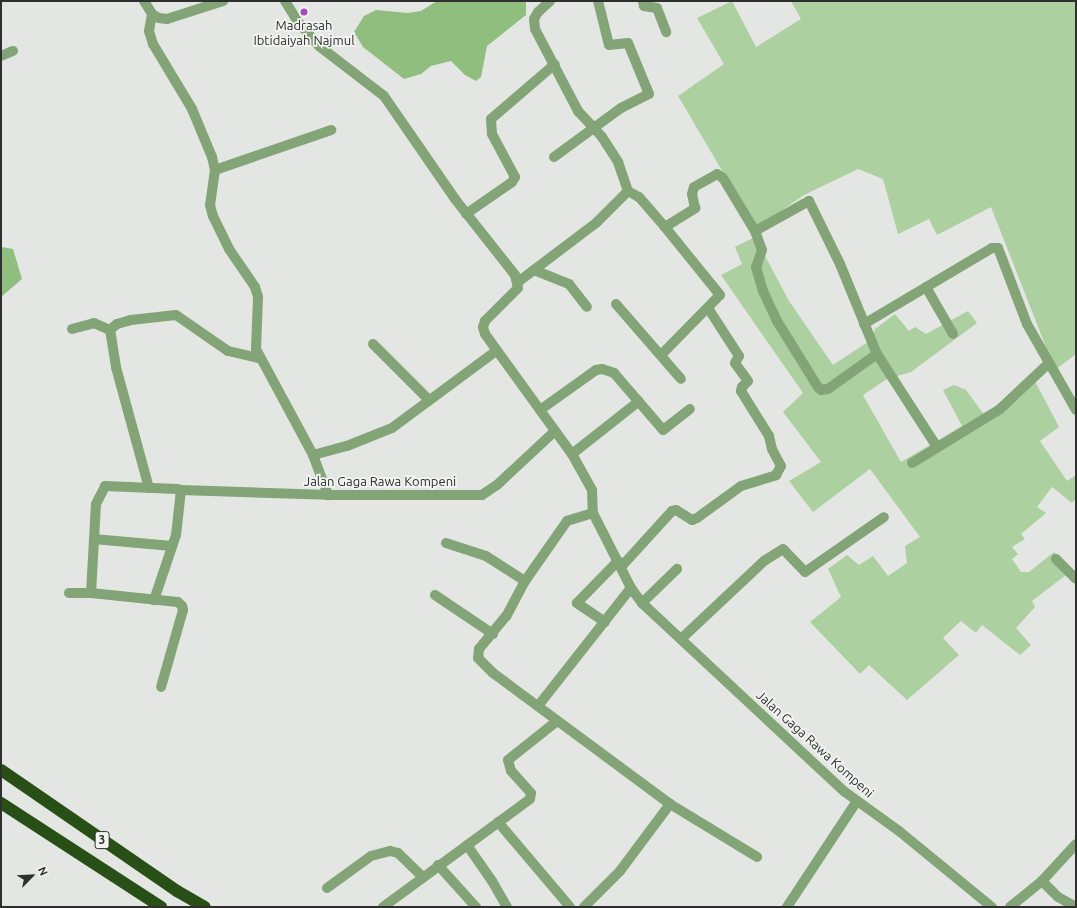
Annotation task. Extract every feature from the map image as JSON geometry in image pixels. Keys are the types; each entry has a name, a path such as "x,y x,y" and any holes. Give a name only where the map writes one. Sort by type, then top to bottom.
{"highway":[{"name":"3","path":"1,770 177,891 205,907"},
{"name":"3","path":"1,803 161,907"}],"street":[{"path":"144,1 152,14 159,18 167,18 223,1"},
{"path":"285,1 299,23 319,46 384,96 466,214 518,282"},
{"path":"550,1 538,12 534,23 555,64 568,95 609,146 618,162 628,191 639,197 665,226 720,295 661,355"},
{"path":"554,157 620,108 650,93 628,43 609,45 598,1"},
{"path":"643,1 644,6 657,8 666,32"},
{"name":"Jalan Gaga Rawa Kompeni","path":"152,14 149,31 153,44 192,109 208,145 215,170 210,205 213,216 229,249 254,287 258,297 255,340 259,358 313,455 328,495"},
{"path":"1,56 14,51"},
{"path":"466,214 512,182 514,177 492,134 491,119 555,64"},
{"path":"215,170 331,130"},
{"path":"665,226 695,208 692,194 694,187 717,174 723,178 755,231 762,250 756,267 763,291 777,321 818,387 821,390 828,389 877,354"},
{"name":"Jalan Gaga Rawa Kompeni","path":"628,191 596,223 518,282 515,293 485,321 482,327 496,351 572,454 592,490 593,514 632,588 642,603 857,801 899,831 992,907"},
{"path":"755,231 809,201 840,264 877,354 937,447"},
{"path":"864,324 992,248 998,248 1001,252 1027,324 1076,410"},
{"path":"534,270 569,284 587,306"},
{"path":"926,287 953,334"},
{"path":"616,304 681,379"},
{"path":"605,622 578,603 672,512 676,510 692,520 697,518 741,486 776,475 781,466 772,449 769,436 741,391 742,387 748,381 735,363 739,356 708,308"},
{"path":"110,330 117,324 131,320 176,315 228,351 259,358"},
{"path":"72,330 94,323 110,330"},
{"path":"110,330 116,367 149,488"},
{"path":"373,344 429,400"},
{"path":"313,455 369,438 392,428 496,351"},
{"path":"912,462 1000,410 1051,367"},
{"path":"540,410 596,370 602,369 614,374 663,430 690,409"},
{"path":"572,454 639,401"},
{"name":"Jalan Gaga Rawa Kompeni","path":"94,539 96,504 106,485 181,490 328,495 482,495 497,485 555,430"},
{"path":"154,600 172,546 178,520 181,490"},
{"path":"593,514 567,521 524,581 493,634 477,654 481,664 670,804 757,857"},
{"path":"681,639 764,561 783,549 805,572 884,517"},
{"path":"91,592 94,539 172,546"},
{"path":"446,543 486,556 524,581"},
{"path":"1056,559 1076,579"},
{"path":"642,603 678,569"},
{"path":"538,706 632,588"},
{"path":"69,593 91,592 178,602 183,610 161,687"},
{"path":"435,595 493,634"},
{"path":"383,907 530,798 531,793 511,771 508,760 558,721"},
{"path":"787,907 857,801"},
{"path":"584,907 620,871 670,804"},
{"path":"498,822 570,907"},
{"path":"1010,907 1042,881 1076,844"},
{"path":"467,845 492,881 507,907"},
{"path":"327,888 371,856 390,851 398,853 423,877"},
{"path":"438,865 476,907"},
{"path":"1042,881 1058,897 1076,907"}],"shaded area":[{"path":"437,1 526,1 526,15 487,46 481,77 476,81 465,75 451,61 431,66 421,74 404,79 363,47 354,32 364,16 376,10 408,13 421,11"},
{"path":"732,1 756,47 801,19 791,1 1076,1 1076,354 1055,370 991,207 937,235 929,219 898,234 883,179 858,169 804,195 756,228 678,96 724,64 697,18"},
{"path":"755,237 789,301 833,365 871,340 875,329 895,314 909,331 915,327 926,334 968,311 977,323 911,372 887,379 863,395 901,462 962,426 943,390 954,385 966,390 985,416 1035,381 1059,427 1040,441 1067,481 1076,475 1076,498 1072,503 1052,487 1037,507 1046,513 1021,534 1025,539 1012,547 1018,554 1012,559 1021,572 1029,572 1054,552 1071,571 1032,601 1035,607 1016,628 1031,645 1020,655 982,625 976,633 961,621 943,638 959,655 907,700 869,665 860,674 810,622 841,597 828,569 847,555 859,565 873,556 888,576 907,563 905,546 920,537 870,469 813,512 789,481 821,462 783,412 803,393 721,275 742,264 735,247"},
{"path":"1,247 13,249 22,279 1,297"}],"place":[{"name":"Madrasah Ibtidaiyah Najmul","path":"304,12"}]}
